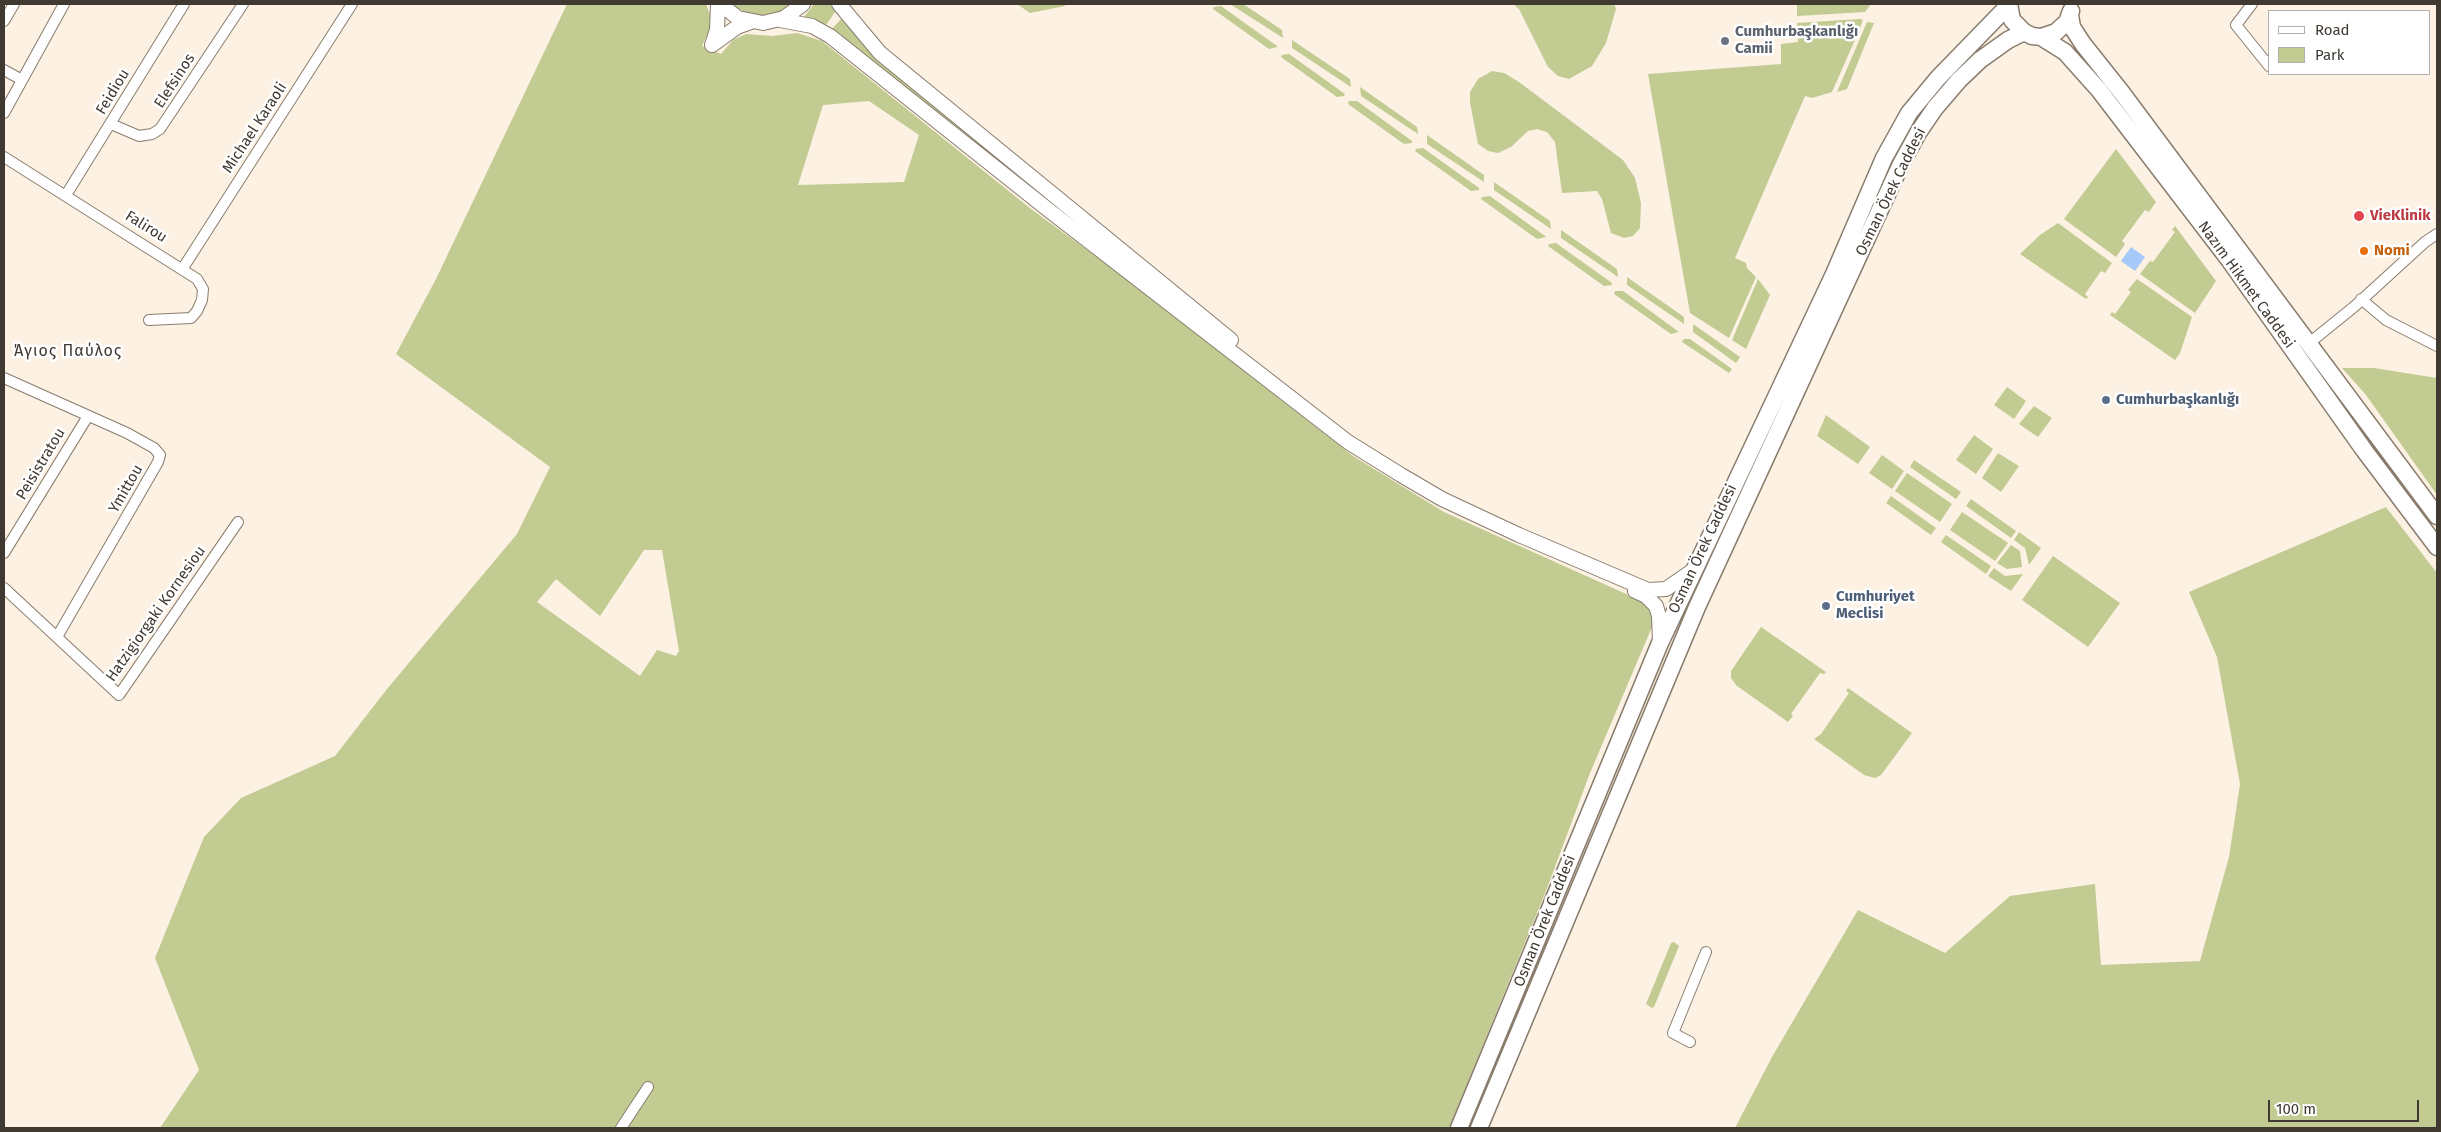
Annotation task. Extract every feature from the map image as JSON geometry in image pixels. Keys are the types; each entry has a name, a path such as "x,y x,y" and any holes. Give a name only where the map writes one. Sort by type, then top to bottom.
{"main road":[{"path":"2009,4 2012,20 2024,32"},
{"name":"Osman Örek Caddesi","path":"1459,1128 1660,643 1692,571 1834,274 1884,158 1909,113 1938,78 2009,4"},
{"path":"2041,37 2056,32 2067,22 2070,9"},
{"name":"Nazım Hikmet Caddesi","path":"2070,9 2072,27 2437,516"},
{"name":"Nazım Hikmet Caddesi","path":"2024,32 2041,37 2065,52 2085,72 2236,269 2364,450 2437,547"},
{"name":"Osman Örek Caddesi","path":"1479,1128 1697,607 1901,164 1918,133 1959,80 2008,40 2024,32"}],"street":[{"path":"4,21 14,4"},
{"path":"4,113 64,4"},
{"name":"Feidiou","path":"66,195 112,124 184,4"},
{"name":"Elefsinos","path":"112,124 139,136 152,134 160,129 243,4"},
{"name":"Michael Karaoli","path":"183,268 352,4"},
{"path":"719,4 717,30 712,45 737,27 751,22"},
{"path":"719,4 731,14 751,22 763,23 780,20 790,15 803,4"},
{"path":"839,4 880,53 1061,199 1280,382 1379,461"},
{"path":"2252,4 2236,25 2268,65"},
{"path":"780,20 812,26 830,36 1200,328 1348,442 1442,498 1646,596 1657,609 1660,643"},
{"path":"4,70 22,80"},
{"name":"Falirou","path":"4,157 183,268 197,279 203,289 202,300 191,318 149,320"},
{"path":"2308,344 2355,306 2425,242 2437,234"},
{"path":"2361,299 2386,320 2437,346"},
{"name":"Ymittou","path":"4,378 127,433 154,448 160,454 158,462 58,637"},
{"name":"Peisistratou","path":"4,553 88,416"},
{"name":"Hatzigiorgaki Kornesiou","path":"4,588 19,605 58,637 119,695 238,522"},
{"path":"1557,552 1648,590 1666,589 1692,571"},
{"path":"1690,1042 1673,1033 1706,952"},
{"path":"621,1128 648,1087"}],"green space":[{"path":"567,4 706,4 711,17 711,27 702,46 721,54 733,40 746,34 772,36 797,33 822,41 1031,209 1109,266 1353,456 1444,512 1644,602 1652,615 1652,627 1590,773 1546,891 1449,1128 160,1128 199,1070 155,958 204,837 241,798 335,756 387,689 517,534 550,467 396,354 436,279","holes":["869,101 919,135 904,182 798,185 823,105","644,550 662,550 679,651 676,656 657,650 640,676 537,602 556,579 600,616"]},
{"path":"730,4 793,4 780,13 763,16 749,14"},
{"path":"814,4 830,4 835,12 826,25 804,17"},
{"path":"1017,4 1064,4 1065,6 1030,13"},
{"path":"1230,4 1243,4 1282,30 1283,38"},
{"path":"1513,4 1614,4 1616,9 1606,43 1592,66 1569,79 1558,76 1548,67 1519,9"},
{"path":"1797,4 1871,4 1865,12 1797,16"},
{"path":"1221,6 1277,47 1269,49 1213,9 1214,7"},
{"path":"841,19 873,54 1230,346 832,29"},
{"path":"1863,20 1832,92 1812,98 1805,96 1735,258 1746,263 1747,268 1756,277 1729,338 1690,313 1648,74 1781,64 1781,44 1798,42 1797,23"},
{"path":"1867,22 1874,23 1847,89 1837,92"},
{"path":"1292,40 1350,79 1351,87 1292,48"},
{"path":"1289,54 1345,94 1344,96 1337,97 1281,57 1282,55"},
{"path":"1492,71 1504,73 1519,82 1623,160 1635,178 1641,203 1640,228 1633,236 1624,238 1611,233 1602,199 1597,191 1562,193 1555,142 1547,132 1537,129 1528,131 1511,147 1498,153 1488,151 1478,144 1470,102 1470,92 1478,79"},
{"path":"1360,87 1417,127 1418,134 1361,96"},
{"path":"1349,101 1357,101 1412,141 1412,143 1404,144 1348,104"},
{"path":"1427,135 1484,175 1484,182 1427,144"},
{"path":"1423,148 1479,188 1479,190 1471,191 1415,151 1416,149"},
{"path":"2116,149 2156,202 2149,212 2145,210 2122,241 2125,244 2116,257 2064,219"},
{"path":"1494,182 1550,221 1551,229 1494,190"},
{"path":"1490,196 1546,237 1537,239 1481,199 1482,197"},
{"path":"2058,223 2112,263 2105,273 2101,271 2085,294 2088,297 2086,299 2020,254 2040,235"},
{"path":"2175,226 2216,281 2195,313 2140,274 2150,261 2153,262 2175,232 2172,230"},
{"path":"1561,230 1617,269 1618,277 1561,238"},
{"path":"1556,243 1612,283 1612,285 1604,286 1548,246 1549,244"},
{"path":"1627,277 1684,317 1684,324 1627,285"},
{"path":"1758,279 1770,295 1746,349 1732,340"},
{"path":"2137,279 2192,317 2180,353 2175,360 2110,315 2112,312 2115,314 2131,292 2128,290"},
{"path":"1615,291 1623,291 1679,332 1671,334 1614,294"},
{"path":"1693,324 1740,357 1736,363 1693,332"},
{"path":"1684,339 1690,339 1732,369 1729,373 1682,342"},
{"path":"2342,368 2374,368 2437,378 2437,495 2366,395"},
{"path":"2007,387 2026,401 2014,419 1994,405"},
{"path":"2034,406 2052,418 2038,437 2019,424"},
{"path":"1826,415 1870,447 1858,464 1817,436"},
{"path":"1974,435 1993,449 1976,474 1956,460"},
{"path":"1998,453 2019,466 2001,492 1982,478"},
{"path":"1882,455 1904,471 1892,489 1869,473"},
{"path":"1914,460 1961,492 1956,499 1910,467"},
{"path":"1907,473 1952,504 1940,522 1895,491"},
{"path":"1891,496 1936,528 1931,535 1886,503"},
{"path":"1971,499 2016,531 2011,538 1966,506"},
{"path":"2386,507 2437,573 2437,1128 1735,1128 1772,1057 1858,910 1945,953 2010,896 2095,884 2101,965 2200,961 2229,857 2240,784 2217,657 2189,592"},
{"path":"1962,512 2008,543 1995,561 1950,530"},
{"path":"2019,532 2041,548 2029,565 2025,548 2014,540"},
{"path":"1946,535 1991,566 1986,574 1941,542"},
{"path":"2011,545 2020,551 2022,567 2007,569 1997,563"},
{"path":"2053,556 2120,603 2088,647 2022,600"},
{"path":"1994,568 2005,576 2023,574 2011,591 1988,576"},
{"path":"1761,627 1826,672 1824,674 1820,673 1791,714 1793,716 1788,722 1737,686 1731,678 1731,671"},
{"path":"1848,688 1912,733 1881,775 1875,778 1864,775 1814,739 1821,734 1849,693 1846,691"},
{"path":"1674,942 1679,946 1652,1008 1646,1004 1671,943"}],"water":[{"path":"2131,247 2145,257 2135,271 2121,261"}],"place":[{"name":"Cumhurbaşkanlığı Camii","path":"1725,41"},
{"name":"VieKlinik","path":"2359,216"},
{"name":"Nomi","path":"2364,251"},
{"name":"Cumhurbaşkanlığı","path":"2106,400"},
{"name":"Cumhuriyet Meclisi","path":"1826,606"}],"district":[{"name":"Άγιος Παύλος","path":"68,352"}]}
